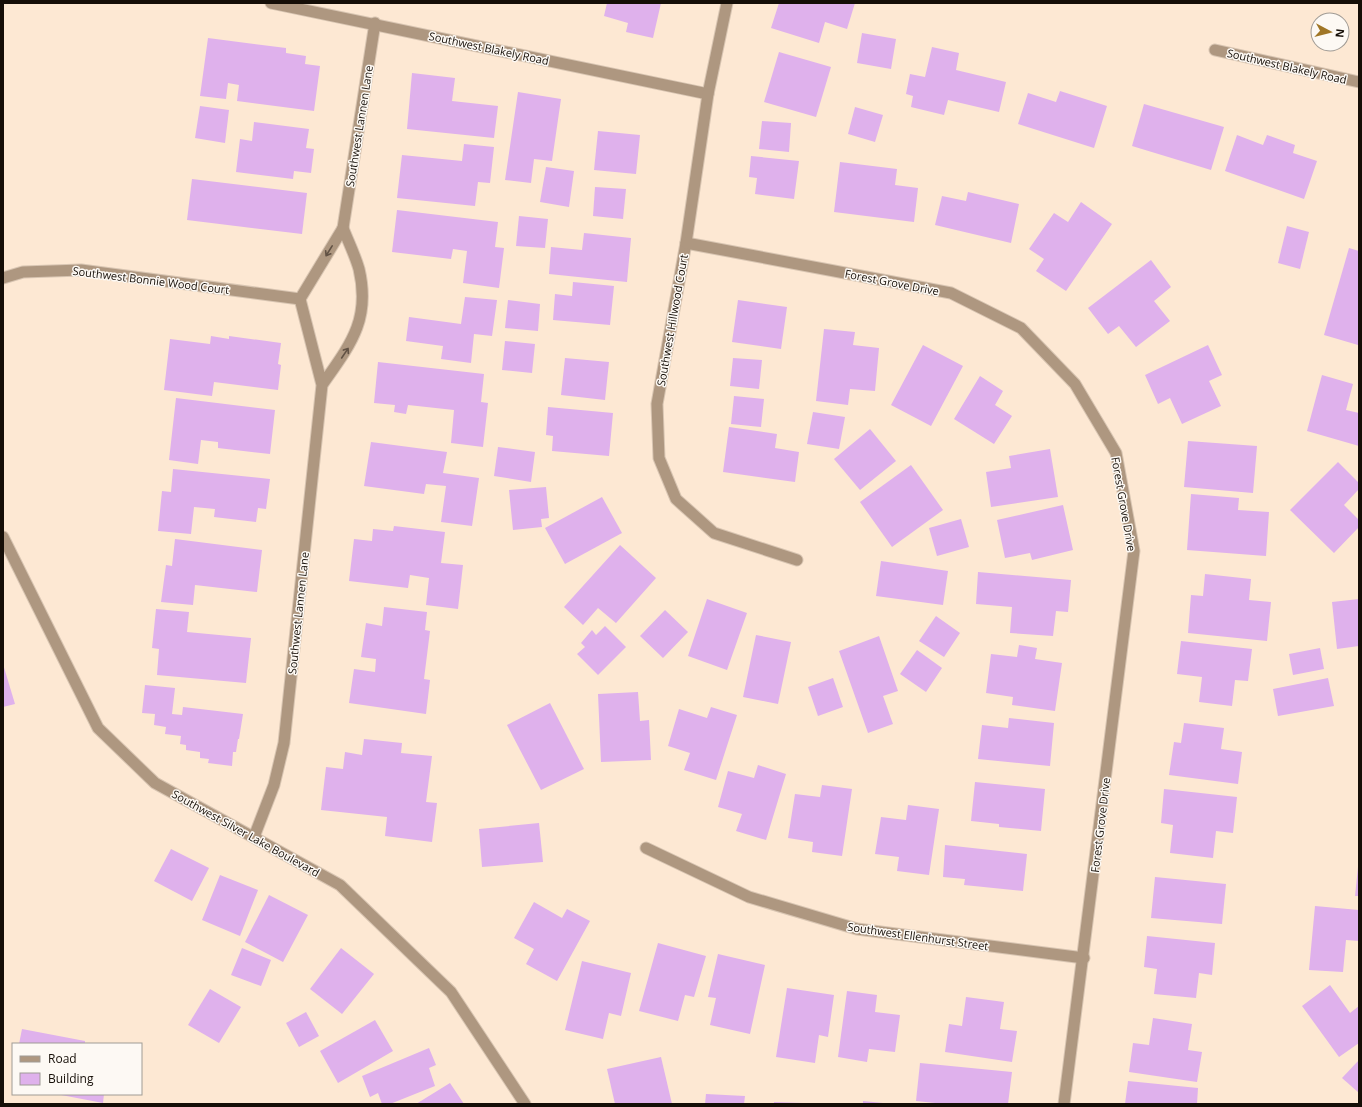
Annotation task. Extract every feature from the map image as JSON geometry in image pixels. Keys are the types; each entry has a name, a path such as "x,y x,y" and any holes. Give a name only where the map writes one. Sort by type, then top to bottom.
{"street":[{"name":"Southwest Blakely Road","path":"271,3 708,94"},
{"name":"Southwest Hillwood Court","path":"727,3 708,94 686,243 657,404 659,458 676,499 714,533 797,560"},
{"name":"Southwest Lannen Lane","path":"254,837 274,785 284,743 322,385 300,299 343,228 375,24"},
{"name":"Southwest Blakely Road","path":"1215,50 1359,82"},
{"name":"Southwest Lannen Lane","path":"322,385 348,348 356,333 363,310 359,268 343,228"},
{"name":"Forest Grove Drive","path":"686,243 951,293 1021,328 1074,384 1116,453 1134,551 1084,958 1064,1104"},
{"name":"Southwest Bonnie Wood Court","path":"3,278 23,272 80,270 300,299"},
{"name":"Southwest Silver Lake Boulevard","path":"3,537 98,728 155,783 340,885 451,992 525,1104"},
{"name":"Southwest Ellenhurst Street","path":"646,848 749,897 857,929 1084,958"}],"building":[{"path":"607,3 661,3 653,38 626,32 628,23 604,16"},
{"path":"779,3 855,3 847,29 825,22 819,43 771,28"},
{"path":"862,33 896,39 891,69 857,63"},
{"path":"208,38 286,48 286,53 306,56 305,64 320,66 314,111 237,101 239,85 228,83 226,99 200,96"},
{"path":"932,47 959,53 956,70 1006,82 999,112 948,100 944,115 911,107 913,96 906,94 910,74 925,77"},
{"path":"779,52 831,67 816,117 764,102"},
{"path":"412,73 455,78 452,101 498,106 494,138 407,129"},
{"path":"1060,91 1107,106 1094,148 1018,124 1028,93 1056,102"},
{"path":"518,92 561,99 552,161 534,159 531,183 505,180"},
{"path":"1144,104 1224,127 1211,170 1132,146"},
{"path":"200,106 229,110 225,143 195,138"},
{"path":"855,107 883,115 875,142 848,134"},
{"path":"762,121 791,123 789,152 759,149"},
{"path":"254,122 309,129 306,148 314,149 311,173 294,171 293,179 236,172 240,139 252,141"},
{"path":"598,131 640,135 636,174 594,170"},
{"path":"1237,135 1263,145 1267,135 1295,145 1293,153 1317,161 1304,199 1225,171"},
{"path":"464,144 494,147 490,183 478,182 475,206 397,198 402,155 462,161"},
{"path":"751,156 799,161 794,199 755,194 757,178 749,177"},
{"path":"840,162 897,169 895,185 918,188 914,222 834,212"},
{"path":"546,167 574,171 569,207 540,202"},
{"path":"192,179 307,193 302,234 187,220"},
{"path":"595,187 626,189 623,219 593,216"},
{"path":"968,192 1019,204 1011,243 935,225 942,196 966,201"},
{"path":"1081,202 1112,224 1066,291 1036,271 1044,259 1029,249 1054,213 1068,222"},
{"path":"397,210 498,222 495,247 504,248 499,288 463,283 467,251 453,249 451,259 392,252"},
{"path":"519,216 548,219 545,248 516,246"},
{"path":"1287,226 1309,232 1300,269 1278,263"},
{"path":"584,233 631,238 627,282 549,274 551,247 582,250"},
{"path":"1349,248 1359,251 1358,345 1324,335"},
{"path":"1151,260 1171,287 1154,301 1170,321 1136,347 1119,326 1108,334 1088,308"},
{"path":"573,282 614,286 610,325 553,320 555,294 572,296"},
{"path":"465,297 497,300 492,336 474,334 471,363 441,359 443,346 406,341 409,317 461,324"},
{"path":"508,300 540,304 538,331 505,328"},
{"path":"738,300 787,307 781,349 732,342"},
{"path":"824,329 855,332 853,345 879,348 875,391 850,389 848,405 816,401"},
{"path":"211,336 229,339 229,336 281,343 278,364 281,365 278,390 214,382 212,396 164,390 170,339 210,344"},
{"path":"505,341 535,344 532,373 502,370"},
{"path":"923,345 963,366 931,426 891,405"},
{"path":"1208,345 1222,375 1209,381 1221,406 1182,424 1170,398 1158,404 1145,375"},
{"path":"565,358 609,362 605,400 561,395"},
{"path":"733,358 762,360 759,389 730,386"},
{"path":"378,362 484,374 481,402 488,403 483,447 451,443 454,410 408,405 406,414 394,412 395,405 374,403"},
{"path":"1322,375 1353,384 1346,410 1359,413 1359,446 1307,431"},
{"path":"980,376 1003,391 995,405 1012,416 994,444 954,419"},
{"path":"734,396 764,399 761,427 731,424"},
{"path":"176,398 275,410 270,454 218,448 218,442 201,440 198,464 169,460"},
{"path":"548,407 613,413 609,456 552,451 553,436 546,435"},
{"path":"813,412 845,417 839,449 807,444"},
{"path":"729,427 777,434 775,448 799,452 795,482 723,472"},
{"path":"870,429 896,461 860,490 834,459"},
{"path":"1188,441 1257,446 1253,493 1184,487"},
{"path":"371,442 447,452 443,473 479,478 472,526 441,522 446,486 426,484 424,494 364,486"},
{"path":"498,447 535,452 531,482 494,476"},
{"path":"1050,449 1058,497 991,507 986,472 1011,468 1009,456"},
{"path":"1338,462 1359,483 1359,489 1344,505 1359,520 1359,527 1334,553 1290,510"},
{"path":"911,465 943,510 892,547 860,502"},
{"path":"173,469 270,479 266,509 258,508 256,522 214,517 215,509 194,507 191,534 158,531 162,491 171,492"},
{"path":"546,487 549,518 541,519 542,527 513,530 509,490"},
{"path":"1191,494 1239,498 1238,510 1269,512 1266,556 1187,550"},
{"path":"602,497 622,533 565,564 545,528"},
{"path":"1063,505 1073,550 1032,560 1030,553 1005,558 997,520"},
{"path":"961,519 969,547 937,556 929,528"},
{"path":"394,526 445,532 441,563 463,565 458,609 426,605 429,578 410,575 408,588 349,581 354,539 372,541 373,529 393,531"},
{"path":"175,539 262,550 257,592 195,585 193,605 161,602 166,565 172,566"},
{"path":"620,545 656,578 616,623 598,608 583,625 564,607"},
{"path":"881,561 948,571 943,605 876,596"},
{"path":"978,572 1071,580 1068,612 1056,611 1053,636 1010,633 1012,607 976,604"},
{"path":"1205,574 1251,579 1249,600 1271,602 1267,641 1188,633 1191,595 1203,596"},
{"path":"707,599 747,613 727,670 688,656"},
{"path":"1359,599 1359,646 1337,649 1332,602"},
{"path":"384,607 427,612 425,630 430,631 424,679 430,680 426,714 349,703 354,669 375,672 376,659 361,657 366,623 382,626"},
{"path":"156,609 189,612 187,632 251,638 246,683 157,675 159,649 152,648"},
{"path":"665,610 688,632 663,658 640,636"},
{"path":"936,616 960,633 944,657 919,641"},
{"path":"605,626 626,647 598,675 577,654 585,647 581,643 592,630 596,635"},
{"path":"756,635 791,642 778,704 743,697"},
{"path":"879,636 898,691 883,696 893,724 868,733 839,651"},
{"path":"1181,641 1252,649 1248,681 1235,680 1232,706 1199,702 1202,677 1177,674"},
{"path":"1019,645 1037,648 1035,659 1062,663 1055,711 1012,705 1013,697 986,693 991,654 1017,657"},
{"path":"1320,648 1324,669 1293,675 1289,654"},
{"path":"917,650 942,668 926,692 900,674"},
{"path":"3,664 15,704 3,707"},
{"path":"833,678 843,707 818,716 808,687"},
{"path":"1328,678 1334,706 1278,716 1273,689"},
{"path":"145,685 175,688 172,714 182,715 183,707 243,714 236,752 233,752 232,766 208,763 209,759 200,758 200,752 186,750 186,745 180,744 181,736 165,734 166,727 154,725 155,714 142,713"},
{"path":"638,692 640,721 649,720 651,760 601,762 598,694"},
{"path":"550,703 584,769 541,790 507,725"},
{"path":"711,707 737,715 716,780 684,770 690,753 668,746 679,709 707,718"},
{"path":"1009,718 1054,723 1050,766 978,759 982,725 1008,728"},
{"path":"1184,723 1224,728 1221,749 1242,752 1238,784 1169,775 1174,742 1181,743"},
{"path":"364,739 402,743 401,753 432,756 426,802 437,803 432,842 385,836 387,817 321,810 326,767 343,769 345,752 362,755"},
{"path":"758,765 786,774 766,840 736,831 742,814 718,807 728,771 754,778"},
{"path":"975,782 1045,789 1041,831 999,827 999,824 971,821"},
{"path":"822,785 852,789 842,856 812,852 813,842 788,838 795,794 820,797"},
{"path":"1164,789 1237,797 1233,833 1216,831 1213,858 1170,853 1173,825 1161,823"},
{"path":"908,805 939,809 929,875 897,871 899,857 875,854 881,817 906,820"},
{"path":"539,823 543,862 482,867 479,829"},
{"path":"945,845 1027,854 1023,891 964,885 965,879 943,877"},
{"path":"171,849 209,868 192,901 154,881"},
{"path":"1358,867 1359,896 1355,896"},
{"path":"220,875 258,890 240,936 202,920"},
{"path":"1155,877 1226,884 1222,924 1151,918"},
{"path":"269,895 308,915 283,962 245,942"},
{"path":"534,902 562,918 567,909 590,921 557,981 526,964 534,949 514,938"},
{"path":"1315,906 1359,910 1359,941 1346,940 1343,972 1309,970"},
{"path":"1147,936 1215,943 1212,975 1199,973 1196,998 1154,994 1157,969 1144,967"},
{"path":"658,943 706,956 694,997 685,995 678,1021 639,1011"},
{"path":"242,948 271,960 261,986 231,975"},
{"path":"341,948 374,974 342,1014 310,989"},
{"path":"718,954 765,965 750,1034 710,1025 716,998 708,997"},
{"path":"582,961 631,973 621,1016 609,1013 603,1039 565,1030"},
{"path":"1330,985 1350,1013 1359,1006 1359,1043 1339,1057 1302,1006"},
{"path":"787,988 834,995 828,1037 819,1035 815,1063 776,1057"},
{"path":"210,989 241,1007 219,1043 188,1025"},
{"path":"847,991 877,995 875,1012 900,1015 895,1052 869,1049 867,1062 838,1057"},
{"path":"966,997 1004,1002 1000,1029 1017,1031 1012,1062 945,1052 949,1024 962,1026"},
{"path":"306,1012 319,1036 299,1047 286,1023"},
{"path":"1153,1018 1192,1024 1188,1050 1202,1052 1197,1082 1129,1072 1133,1043 1149,1045"},
{"path":"375,1020 393,1051 338,1083 320,1051"},
{"path":"22,1029 85,1041 85,1043 19,1043"},
{"path":"429,1048 436,1065 429,1068 435,1086 390,1104 382,1104 378,1093 370,1097 362,1076"},
{"path":"661,1057 672,1104 615,1104 607,1069"},
{"path":"1359,1060 1359,1093 1342,1078"},
{"path":"920,1063 1012,1072 1008,1104 945,1104 916,1101"},
{"path":"1128,1081 1198,1088 1197,1104 1125,1104"},
{"path":"450,1083 464,1104 416,1104"},
{"path":"706,1094 745,1096 744,1104 705,1104"},
{"path":"61,1095 104,1095 103,1103"},
{"path":"863,1101 883,1103 883,1104 863,1104"},
{"path":"774,1102 803,1103 803,1104 774,1104"}]}
